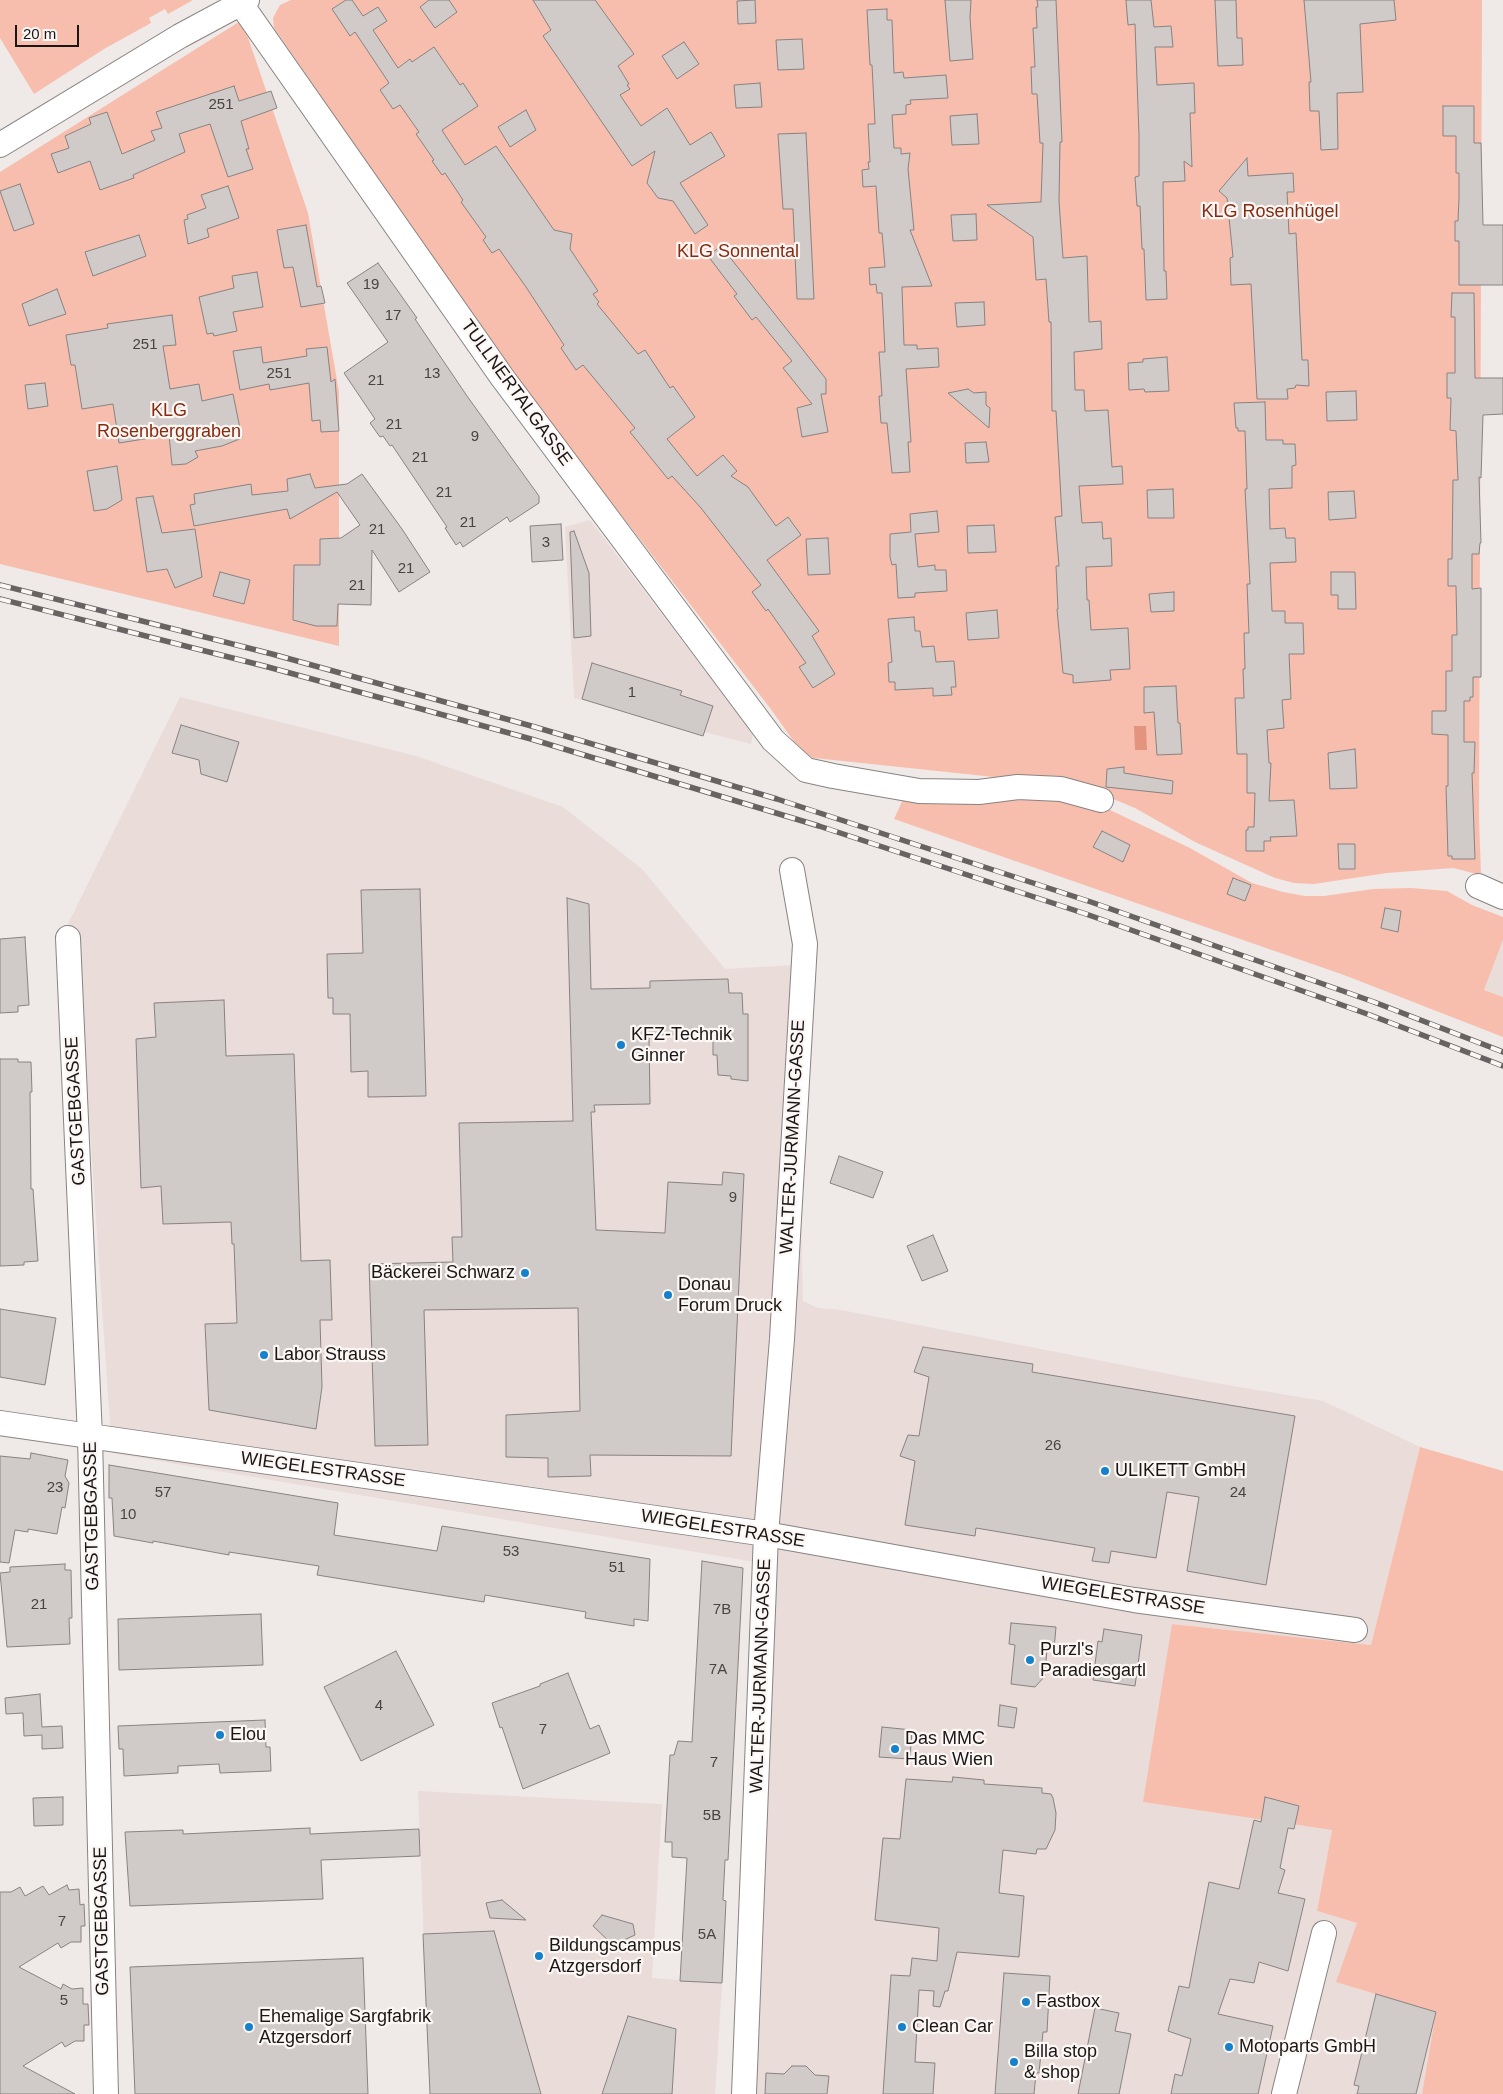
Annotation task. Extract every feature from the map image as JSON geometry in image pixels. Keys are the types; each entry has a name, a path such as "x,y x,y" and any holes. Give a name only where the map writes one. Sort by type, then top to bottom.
{"street":[{"path":"0,145 180,36 244,2"},
{"name":"TULLNERTALGASSE","path":"244,2 502,377 773,740 806,770 919,791 980,792 1018,786 1061,789 1101,800"},
{"name":"WALTER-JURMANN-GASSE","path":"744,2094 766,1534 782,1339 805,944 792,870"},
{"path":"1478,886 1503,897"},
{"name":"GASTGEBGASSE","path":"68,938 90,1437 106,2094"},
{"name":"WIEGELESTRASSE","path":"0,1423 766,1534 1134,1600 1355,1630"},
{"path":"1284,2094 1324,1933"}],"shaded area":[{"path":"590,520 753,734 751,744 574,698 565,527"},
{"path":"180,697 416,756 563,807 642,869 725,969 795,965 803,1301 818,1308 841,1310 1215,1383 1323,1401 1420,1447 1371,1645 1172,1624 1144,1802 1332,1830 1317,1911 1357,1923 1436,2012 1422,2094 738,2094 761,1563 112,1453 76,926 67,926"},
{"path":"1134,726 1146,726 1147,750 1135,750"},
{"path":"1503,940 1503,997 1484,990"},
{"name":"Bildungscampus Atzgersdorf","path":"418,1791 662,1804 652,1978 722,1983 715,2094 430,2094"}],"green space":[{"path":"0,0 193,0 168,14 165,9 149,18 151,23 104,49 34,94 0,38"},
{"path":"291,0 1482,0 1479,818 1481,875 1453,868 1387,873 1314,884 1294,883 1275,878 1195,842 1135,808 1101,794 1098,788 805,757 770,708 515,377 274,28 273,18 280,5"},
{"name":"KLG Rosenberggraben","path":"242,20 308,213 339,392 339,646 0,564 0,172"},
{"path":"905,795 1089,800 1190,848 1252,883 1305,896 1324,896 1373,889 1411,888 1447,891 1472,905 1503,917 1503,940 1484,990 1503,997 1503,1037 1344,975 894,819"},
{"path":"1420,1447 1503,1471 1503,2094 1422,2094 1436,2012 1336,1982 1357,1923 1317,1911 1332,1830 1143,1802 1172,1624 1371,1645"}],"building":[{"path":"346,0 352,0 363,16 378,7 387,21 373,30 398,68 410,59 412,62 434,47 460,85 463,83 478,106 442,130 465,165 496,146 554,230 572,234 570,249 598,291 593,294 599,302 597,304 638,354 645,350 670,388 673,386 695,417 667,439 697,476 723,455 737,471 731,476 748,487 776,526 788,517 801,535 767,560 819,631 812,636 835,674 813,688 799,667 806,663 768,609 766,611 752,592 761,585 701,508 672,476 668,479 630,432 635,428 583,365 576,370 561,348 564,345 499,249 492,253 483,240 486,237 461,202 463,200 445,173 442,175 432,161 434,160 416,134 419,132 400,105 393,109 380,90 389,83 355,32 350,36 332,9"},
{"path":"429,0 449,0 457,12 435,28 420,7"},
{"path":"533,0 595,0 634,54 618,66 630,89 620,95 641,126 667,108 690,145 711,132 725,156 680,183 708,225 695,234 673,201 658,198 647,183 655,151 632,166 543,36 551,30"},
{"path":"755,0 756,23 738,24 737,1"},
{"path":"945,0 971,0 970,18 973,59 950,61"},
{"path":"1037,0 1056,0 1062,142 1060,142 1059,201 1063,258 1087,256 1089,322 1101,321 1102,349 1074,352 1075,390 1084,390 1085,411 1108,410 1112,467 1122,466 1123,484 1079,486 1082,523 1102,522 1103,539 1111,538 1112,566 1086,567 1087,600 1089,600 1091,630 1128,628 1130,669 1110,670 1111,680 1073,683 1073,675 1063,673 1057,609 1056,566 1059,566 1055,517 1062,516 1056,411 1052,411 1051,322 1049,322 1046,279 1036,280 1033,237 987,205 1041,202 1043,143 1040,143 1037,94 1032,94 1031,67 1035,67 1033,28 1037,28"},
{"path":"1126,0 1151,0 1154,27 1171,26 1173,47 1155,47 1157,85 1194,83 1195,113 1190,113 1192,167 1184,161 1185,181 1163,182 1164,271 1166,271 1167,299 1146,300 1144,249 1142,249 1140,206 1137,206 1135,177 1139,176 1139,135 1135,24 1128,25"},
{"path":"1215,0 1236,0 1237,38 1242,38 1243,65 1218,66"},
{"path":"1304,0 1394,0 1396,20 1360,24 1363,92 1337,93 1338,149 1321,150 1319,111 1310,111 1309,82 1311,82"},
{"path":"887,9 887,20 892,20 894,73 903,72 904,78 946,75 948,98 910,100 911,104 906,105 906,114 892,115 894,148 901,148 901,154 910,153 908,169 914,230 910,230 932,286 902,287 904,345 917,345 917,349 938,348 939,367 906,369 911,442 908,442 910,472 892,473 887,423 881,423 879,396 882,396 879,352 885,352 882,293 877,293 876,284 870,285 869,268 885,267 882,233 879,233 876,186 863,187 862,170 869,169 868,162 870,162 868,124 875,124 867,10"},
{"path":"802,39 804,69 778,70 776,40"},
{"path":"684,42 699,64 677,79 662,56"},
{"path":"760,83 762,107 736,108 734,85"},
{"path":"234,86 239,101 271,91 277,108 241,121 249,149 246,149 253,169 228,177 210,124 179,134 185,152 133,175 134,178 100,190 90,161 58,173 51,154 69,148 65,136 91,124 89,118 107,112 122,154 155,140 151,131 162,128 156,112"},
{"path":"1443,106 1474,106 1474,143 1481,143 1483,225 1503,225 1503,285 1459,285 1459,241 1455,241 1455,221 1458,221 1459,198 1459,173 1456,173 1456,136 1443,136"},
{"path":"526,110 536,130 510,147 498,127"},
{"path":"977,114 979,144 952,145 950,116"},
{"path":"806,133 814,299 797,299 793,209 783,209 778,134"},
{"path":"1247,158 1248,176 1293,173 1294,192 1287,192 1289,234 1296,233 1302,360 1308,360 1309,386 1296,385 1295,388 1287,389 1288,399 1257,399 1251,284 1231,285 1230,258 1233,257 1227,198 1219,191"},
{"path":"20,184 34,224 14,231 0,191"},
{"path":"228,186 239,218 207,229 209,237 188,244 184,220 188,219 187,215 206,208 201,195"},
{"path":"976,214 977,240 953,241 951,215"},
{"path":"306,225 317,287 321,286 325,303 301,307 293,267 284,268 277,230"},
{"path":"139,235 146,256 93,276 85,252"},
{"path":"721,246 826,379 826,394 821,394 828,432 802,437 797,408 812,404 783,368 792,361 756,317 752,320 734,296 737,294 708,256"},
{"path":"378,263 417,318 415,319 467,396 539,496 539,503 510,522 507,517 463,547 460,542 456,545 445,528 447,527 392,445 390,446 383,436 380,437 370,423 375,419 344,373 388,342 347,283"},
{"path":"257,272 263,307 233,312 237,331 214,336 213,333 207,334 199,297 234,288 232,276"},
{"path":"57,289 66,314 29,326 22,304"},
{"path":"1452,293 1474,293 1475,378 1503,378 1503,414 1483,415 1481,478 1479,477 1481,543 1479,554 1472,554 1472,589 1481,588 1481,677 1473,677 1473,697 1470,697 1470,701 1464,701 1464,742 1475,742 1474,773 1472,773 1475,859 1452,859 1452,856 1448,856 1446,786 1448,786 1448,735 1432,734 1432,711 1446,711 1446,671 1452,671 1452,635 1457,635 1456,586 1448,586 1448,559 1452,559 1453,480 1458,480 1456,431 1450,430 1451,398 1447,398 1447,373 1455,373 1455,317 1451,317"},
{"path":"984,302 985,325 957,327 955,303"},
{"path":"172,315 176,345 163,346 170,389 199,384 202,401 233,394 242,438 222,446 195,451 198,457 186,464 172,465 169,435 119,443 113,404 82,409 75,365 71,365 66,335 108,328 107,324"},
{"path":"261,347 263,363 307,356 306,349 327,347 331,382 335,379 339,431 321,432 320,420 312,421 309,383 270,390 269,384 240,390 233,351"},
{"path":"1167,357 1169,391 1145,392 1144,389 1129,390 1128,363 1143,362 1143,359"},
{"path":"45,383 48,406 28,409 25,385"},
{"path":"968,389 974,393 986,392 986,405 990,408 989,428 948,393"},
{"path":"1356,391 1357,420 1327,421 1326,392"},
{"path":"1265,402 1266,440 1283,440 1283,444 1295,444 1296,465 1292,466 1292,488 1269,489 1270,529 1285,528 1286,538 1295,538 1296,562 1270,563 1272,611 1285,611 1285,623 1303,623 1304,654 1289,654 1291,699 1282,700 1284,728 1267,730 1269,763 1271,763 1269,801 1294,800 1297,836 1270,837 1271,841 1264,841 1264,851 1246,851 1246,830 1248,830 1248,827 1254,827 1255,793 1247,793 1247,754 1237,754 1235,698 1244,698 1244,633 1249,633 1247,584 1250,584 1245,489 1247,489 1245,431 1238,431 1238,428 1236,428 1234,403"},
{"path":"986,442 989,462 966,463 965,443"},
{"path":"117,466 122,500 107,509 94,511 87,471"},
{"path":"310,474 315,488 347,484 362,474 402,529 430,572 399,592 372,550 371,605 338,604 337,626 316,626 293,620 294,565 320,565 320,539 341,538 360,525 337,492 290,519 287,509 194,526 190,505 195,504 194,494 251,484 252,495 288,491 287,479"},
{"path":"1173,489 1174,518 1148,518 1147,490"},
{"path":"1354,491 1356,518 1329,520 1328,492"},
{"path":"153,496 162,533 195,529 202,577 175,588 167,569 147,572 136,498"},
{"path":"937,511 939,532 915,534 918,567 935,565 935,570 946,570 947,591 915,593 915,597 898,598 896,564 892,565 890,557 890,534 911,532 910,514"},
{"path":"561,524 563,560 532,562 530,526"},
{"path":"994,525 996,552 968,553 967,526"},
{"path":"574,531 589,573 591,636 574,638 570,532"},
{"path":"828,538 830,574 808,575 806,539"},
{"path":"220,572 250,580 244,604 213,596"},
{"path":"1331,572 1355,572 1356,609 1338,609 1338,595 1331,595"},
{"path":"1174,592 1174,611 1151,612 1149,594"},
{"path":"997,610 999,638 968,640 966,613"},
{"path":"914,617 915,631 920,631 922,647 934,646 936,662 954,661 956,687 951,687 952,695 933,696 933,688 895,690 895,682 889,682 888,663 892,662 888,619"},
{"path":"592,663 682,691 680,695 713,706 703,736 582,699"},
{"path":"1176,686 1182,754 1157,755 1154,712 1144,713 1144,687"},
{"path":"181,725 239,742 227,782 201,774 199,760 172,753"},
{"path":"1355,749 1357,788 1330,789 1328,753"},
{"path":"1124,767 1124,773 1173,781 1172,794 1106,787 1107,769"},
{"path":"1102,831 1130,845 1123,862 1093,847"},
{"path":"1338,844 1355,844 1355,869 1339,869"},
{"path":"1233,878 1251,885 1245,901 1227,894"},
{"path":"420,889 426,1096 368,1097 368,1071 351,1072 350,1014 333,1014 333,998 328,998 327,954 363,953 361,890"},
{"path":"567,898 589,904 591,989 650,988 650,981 728,979 729,993 742,993 743,1014 748,1014 748,1081 731,1079 731,1076 718,1075 717,1055 713,1055 713,1033 649,1035 650,1104 594,1105 595,1112 591,1112 596,1230 665,1233 668,1182 722,1185 723,1172 744,1174 731,1456 590,1455 591,1476 548,1477 548,1458 506,1457 506,1415 580,1411 578,1308 424,1310 428,1445 375,1446 369,1264 453,1262 452,1237 462,1237 459,1123 573,1121"},
{"path":"1385,908 1401,911 1398,932 1381,928"},
{"path":"25,937 29,1005 18,1006 18,1012 0,1013 0,939"},
{"path":"224,1000 226,1056 294,1054 301,1261 330,1260 332,1320 320,1320 322,1387 316,1429 209,1410 205,1324 237,1323 234,1244 232,1244 231,1222 163,1224 161,1186 141,1188 136,1039 156,1037 154,1003"},
{"path":"0,1059 18,1059 18,1062 31,1062 31,1189 33,1189 38,1261 24,1262 24,1265 0,1266"},
{"path":"839,1156 883,1172 873,1198 830,1183"},
{"path":"933,1235 948,1271 922,1281 907,1246"},
{"path":"0,1309 56,1318 45,1385 0,1377"},
{"path":"923,1347 1033,1364 1032,1372 1295,1416 1266,1585 1187,1571 1199,1497 1167,1492 1156,1558 1111,1551 1109,1563 1092,1561 1095,1548 976,1528 975,1536 905,1525 915,1461 900,1456 908,1435 919,1436 929,1377 914,1372"},
{"path":"31,1453 68,1460 65,1476 69,1483 65,1508 62,1507 57,1534 28,1529 28,1532 15,1530 9,1563 0,1562 0,1456 30,1459"},
{"path":"109,1465 338,1503 334,1535 437,1551 442,1526 650,1559 648,1621 634,1619 634,1626 585,1618 586,1612 485,1595 484,1602 317,1575 319,1566 229,1552 229,1555 114,1536 112,1498 109,1498"},
{"path":"702,1561 743,1568 728,1860 725,1860 723,1900 726,1901 722,1983 680,1981 687,1858 672,1857 672,1842 665,1842 670,1755 674,1755 678,1741 692,1742"},
{"path":"65,1564 65,1570 71,1570 72,1618 69,1618 70,1644 7,1647 0,1573 10,1572 10,1567"},
{"path":"261,1614 263,1665 119,1670 118,1619"},
{"name":"Purzl's Paradiesgartl","path":"1011,1623 1056,1627 1054,1649 1047,1648 1045,1676 1035,1687 1011,1684 1015,1645 1009,1644"},
{"path":"1104,1629 1142,1635 1135,1686 1093,1680 1098,1641 1102,1642"},
{"path":"396,1651 434,1725 361,1761 324,1687"},
{"path":"568,1673 590,1729 599,1725 610,1753 523,1789 492,1703 540,1686 540,1684"},
{"path":"40,1694 42,1727 62,1726 63,1748 42,1749 42,1735 24,1736 23,1713 6,1714 5,1698"},
{"path":"1000,1705 1017,1708 1014,1728 998,1726"},
{"path":"265,1720 266,1747 270,1747 271,1771 220,1773 219,1764 178,1766 178,1773 124,1776 123,1749 119,1749 118,1726"},
{"name":"Das MMC Haus Wien","path":"882,1727 912,1730 910,1759 879,1757"},
{"path":"953,1777 984,1780 984,1784 1042,1788 1042,1793 1051,1794 1053,1798 1056,1813 1055,1830 1046,1849 1037,1849 1036,1854 1003,1850 999,1893 1024,1896 1019,1957 957,1952 948,1991 945,1991 940,2007 933,2006 934,1991 919,1990 915,2062 935,2063 933,2094 883,2094 891,1975 910,1976 912,1958 937,1961 939,1928 875,1920 883,1838 900,1839 906,1779 952,1782"},
{"path":"63,1797 63,1825 34,1826 33,1798"},
{"path":"1265,1797 1299,1806 1294,1829 1288,1828 1280,1868 1285,1870 1278,1893 1305,1899 1288,1971 1259,1962 1254,1983 1230,1979 1218,2014 1273,2026 1258,2094 1171,2094 1175,2074 1182,2076 1191,2039 1168,2031 1179,1986 1189,1988 1209,1882 1239,1889 1254,1820 1261,1822"},
{"path":"310,1828 310,1834 419,1829 420,1856 321,1860 323,1899 130,1906 125,1832 183,1830 183,1834"},
{"path":"67,1885 69,1890 79,1889 80,1905 84,1904 85,1926 81,1926 81,1942 71,1942 61,1948 58,1943 19,1967 61,1989 63,1984 72,1989 83,1988 83,2004 88,2004 89,2025 84,2025 84,2041 75,2041 65,2047 62,2042 23,2066 75,2094 0,2094 0,1892 11,1892 20,1887 25,1896 43,1886 49,1895"},
{"path":"502,1900 526,1920 490,1918 486,1903"},
{"path":"602,1915 633,1924 635,1935 613,1945 593,1926"},
{"path":"494,1931 541,2094 430,2094 423,1934"},
{"name":"Ehemalige Sargfabrik Atzgersdorf","path":"363,1958 368,2094 135,2094 130,1967"},
{"path":"1004,1973 1050,1976 1047,2032 1043,2032 1039,2073 1036,2073 1034,2094 995,2094"},
{"path":"1376,1994 1436,2012 1416,2094 1357,2094 1359,2086 1354,2085"},
{"path":"1095,2008 1119,2013 1115,2031 1131,2034 1119,2094 1078,2094"},
{"path":"628,2016 676,2029 672,2094 602,2094"},
{"path":"792,2066 806,2066 815,2075 829,2076 827,2094 765,2094 766,2073 784,2074"}],"railway":[{"path":"0,585 272,654 535,727 777,799 1091,902 1374,1002 1503,1052"},
{"path":"0,599 268,667 531,739 819,826 1086,914 1370,1015 1503,1066"}],"place":[{"name":"KFZ-Technik Ginner","path":"621,1045"},
{"name":"Bäckerei Schwarz","path":"525,1273"},
{"name":"Donau Forum Druck","path":"668,1295"},
{"name":"Labor Strauss","path":"264,1355"},
{"name":"ULIKETT GmbH","path":"1105,1471"},
{"name":"Purzl's Paradiesgartl","path":"1030,1660"},
{"name":"Elou","path":"220,1735"},
{"name":"Das MMC Haus Wien","path":"895,1749"},
{"name":"Bildungscampus Atzgersdorf","path":"539,1956"},
{"name":"Fastbox","path":"1026,2002"},
{"name":"Ehemalige Sargfabrik Atzgersdorf","path":"249,2027"},
{"name":"Clean Car","path":"902,2027"},
{"name":"Motoparts GmbH","path":"1229,2047"},
{"name":"Billa stop & shop","path":"1014,2062"}],"park label":[{"name":"KLG Rosenhügel","path":"1270,212"},
{"name":"KLG Sonnental","path":"738,252"}]}
